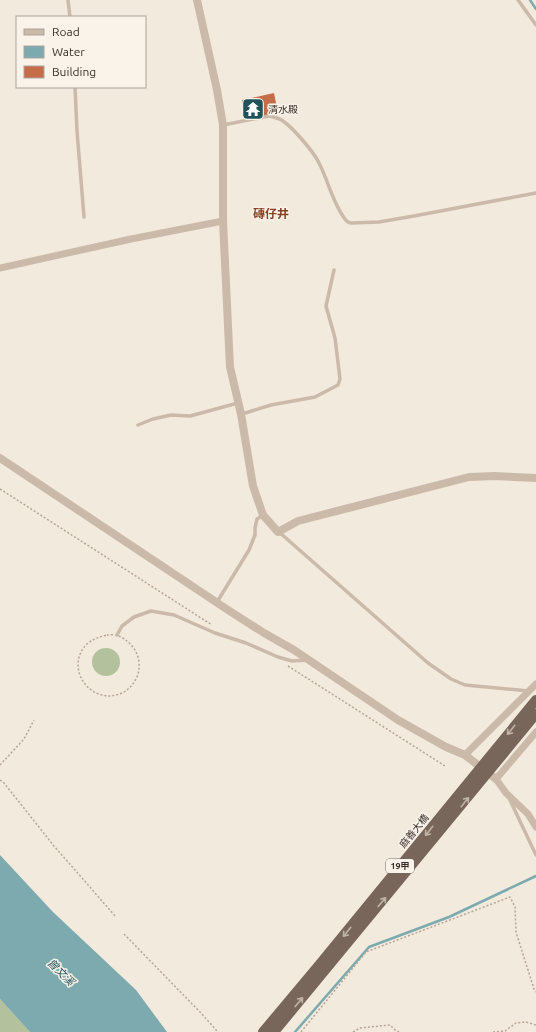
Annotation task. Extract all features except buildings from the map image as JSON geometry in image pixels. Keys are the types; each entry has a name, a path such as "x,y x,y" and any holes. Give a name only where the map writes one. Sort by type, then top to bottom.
{"main road":[{"name":"麻善大橋","path":"263,1032 536,700"},
{"name":"麻善大橋","path":"274,1032 536,714"}],"street":[{"path":"197,0 217,90 223,125 223,221 230,367 253,486 263,515 278,532 298,521 469,477 495,476 536,478"},
{"path":"0,268 131,239 223,221"},
{"path":"0,458 264,633 294,650 398,720 465,756 496,779 506,793 528,814 536,827"},
{"path":"465,756 536,684"},
{"path":"496,779 536,732"}],"lane":[{"path":"68,0 70,16"},
{"path":"518,0 536,26"},
{"path":"75,88 84,216"},
{"path":"223,125 269,116 284,122 303,141 318,161 336,203 349,223 379,222 536,193"},
{"path":"240,414 271,405 315,397 338,385 340,379 335,338 326,306 334,270"},
{"path":"138,425 153,419 172,415 190,416 238,403"},
{"path":"217,602 249,550 255,535 257,519 263,515"},
{"path":"278,532 428,663 451,679 465,686 530,691"},
{"path":"117,635 122,626 134,617 151,611 174,615 215,634 246,643 278,657 292,661 309,660"},
{"path":"506,793 536,855"}],"path":[{"path":"0,488 215,627"},
{"path":"106,635 117,635 134,648 139,665 138,675 133,684 125,691 116,695 105,696 95,693 86,686 82,680 79,670 79,659 87,644 96,638 106,635"},
{"path":"278,657 281,662 445,766"},
{"path":"0,766 24,738 34,720"},
{"path":"0,780 4,782 54,846 116,917"},
{"path":"301,1032 366,952 510,897 515,908 516,932 536,992"},
{"path":"124,934 218,1032"},
{"path":"494,1032 505,1031 516,1023 526,1022 536,1025"},
{"path":"353,1032 360,1028 390,1025 399,1032"}],"green space":[{"path":"106,648 116,652 120,662 116,672 106,676 96,672 92,662 96,652"},
{"path":"0,999 30,1032 0,1032"}],"water":[{"name":"曾文溪","path":"0,855 53,912 136,990 167,1032 30,1032 0,999"}],"waterway":[{"path":"530,0 536,9"},
{"path":"295,1032 369,947 449,917 536,876"}],"place":[{"name":"清水殿","path":"253,109"}],"district":[{"name":"磚仔井","path":"271,213"}]}
